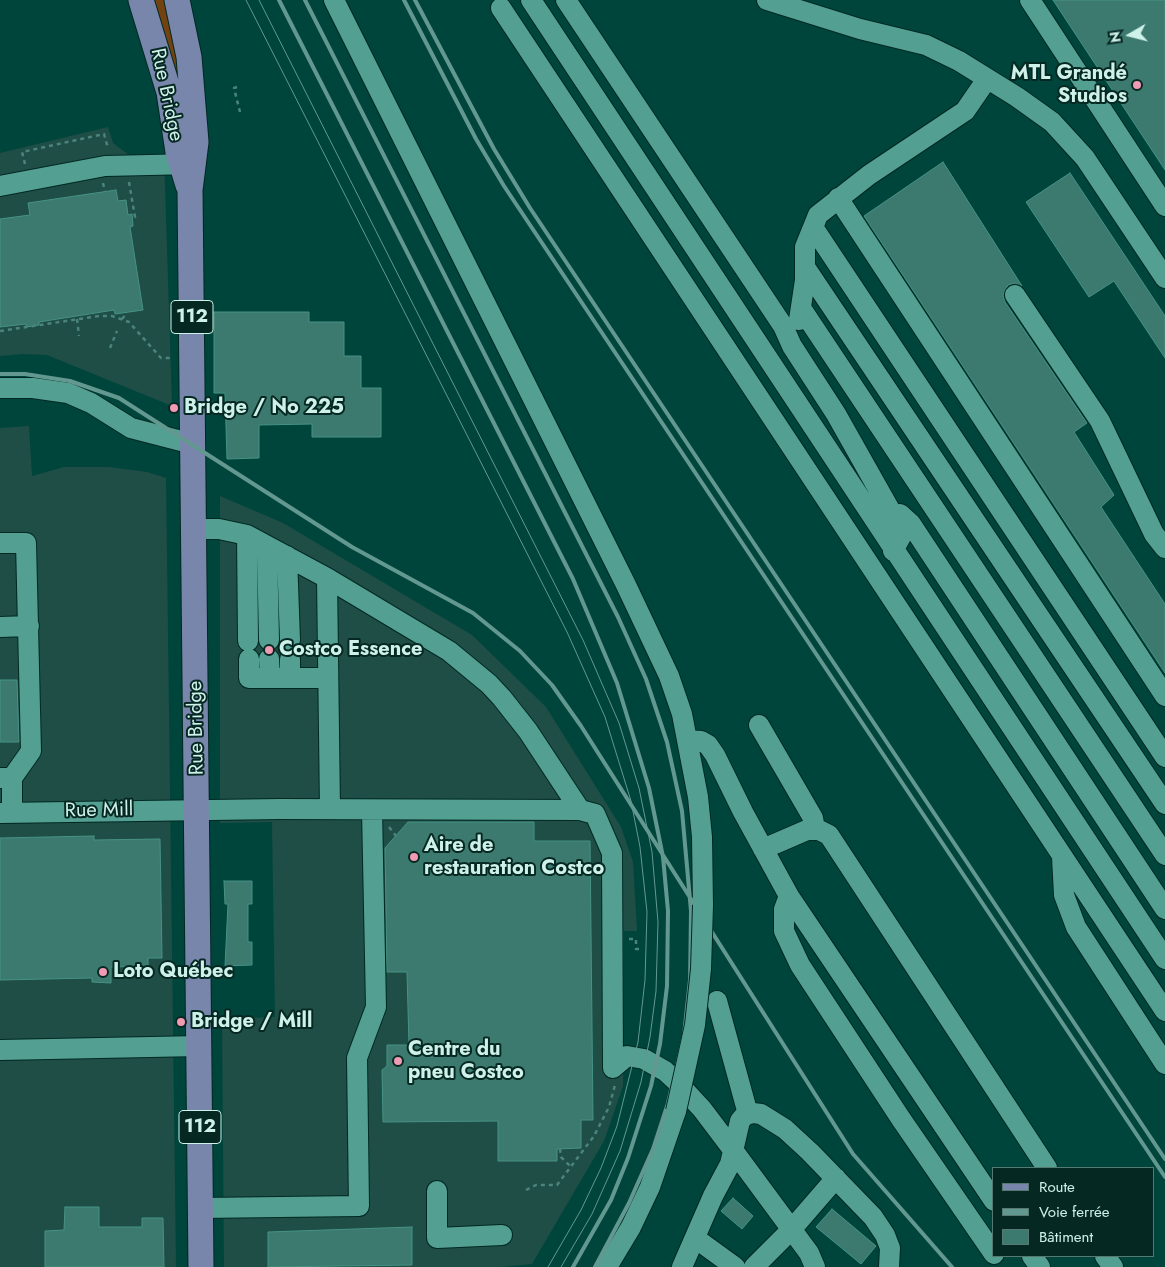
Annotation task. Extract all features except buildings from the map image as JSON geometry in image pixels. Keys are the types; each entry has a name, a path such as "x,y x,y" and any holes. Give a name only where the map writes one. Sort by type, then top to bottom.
{"main road":[{"name":"Rue Bridge","path":"141,0 169,92 188,164 190,190 198,809 201,1267"},
{"name":"Rue Bridge","path":"177,0 189,57 194,96 196,142 188,164"}],"street":[{"path":"334,0 649,630 677,696 688,740 701,817 703,905 701,969 695,1025 676,1111 650,1186 631,1227 607,1267"},
{"path":"531,0 1165,958"},
{"path":"566,0 783,326 792,346 836,414 903,533 894,551"},
{"path":"767,0 860,29 926,46 959,61 1052,122 1085,158 1165,278"},
{"path":"1030,0 1165,206"},
{"path":"501,7 1165,1011"},
{"path":"792,346 801,308 805,247 822,210 964,111 987,79"},
{"path":"0,186 106,166 188,164"},
{"path":"838,198 1165,696"},
{"path":"813,227 1165,757"},
{"path":"805,267 1165,804"},
{"path":"1014,295 1100,421 1141,509 1154,534 1165,548"},
{"path":"801,308 1165,855"},
{"path":"0,388 33,388 68,393 82,398 131,428 193,444"},
{"path":"889,510 898,512 910,524 1165,909"},
{"path":"194,529 219,529 246,535 287,556 449,651 489,684 528,731 580,810 595,814 612,853 613,1068 627,1056 644,1059 665,1071 702,1109 809,1253 815,1267"},
{"path":"246,535 249,659 290,659 328,678"},
{"path":"0,543 26,543 29,626 31,751 6,778 6,813"},
{"path":"267,546 269,659"},
{"path":"287,556 290,659"},
{"path":"327,578 330,809"},
{"path":"0,627 29,626"},
{"path":"990,748 1009,724"},
{"path":"759,725 813,818 815,829"},
{"path":"688,740 701,741 708,745 716,755 763,850 789,896 992,1198"},
{"name":"Rue Mill","path":"6,813 198,809 580,810"},
{"path":"201,1208 359,1206 357,1058 376,1007 372,810"},
{"path":"763,850 798,832 815,829 829,835 1046,1167"},
{"path":"1062,857 1064,895 1076,927 1165,1064"},
{"path":"789,896 784,909 784,931 800,965 901,1119 992,1252"},
{"path":"717,1001 748,1114"},
{"path":"0,1050 200,1046"},
{"path":"682,1267 730,1164 740,1121 748,1114 761,1114 785,1129 836,1178 872,1217 882,1230 890,1248 889,1267"},
{"path":"754,1267 791,1230 836,1178"},
{"path":"437,1191 437,1238 502,1235"},
{"path":"695,1238 735,1267"},
{"path":"996,1257 1004,1267"}],"path":[{"path":"237,87 234,88 240,112"},
{"path":"128,173 135,217 132,217"},
{"path":"103,179 105,192"},
{"path":"122,319 127,313"},
{"path":"0,331 105,316 122,319 134,327 161,358 172,358"},
{"path":"77,319 80,336"},
{"path":"110,348 117,331"},
{"path":"212,403 226,402"},
{"path":"389,827 396,836"},
{"path":"632,939 636,939 636,949 642,949"},
{"path":"526,1190 536,1185 557,1185 602,1123 615,1084"},
{"path":"560,1149 561,1158 571,1167"}],"shaded area":[{"path":"150,0 168,0 188,136"},
{"path":"108,127 113,143 129,155 164,154 172,406 47,355 23,354 0,356 0,153"},
{"path":"29,426 32,476 64,467 109,467 147,472 166,478 176,1267 0,1267 0,428"},
{"path":"220,496 283,523 472,635 546,707 621,827 633,862 637,931 624,931 623,1086 604,1141 532,1264 502,1267 224,1267 222,1019 275,1017 272,822 220,823"}],"tram line":[{"path":"246,0 567,632 605,717 631,801 640,847 647,912 645,980 638,1042 617,1126 601,1168 581,1210 548,1267"},
{"path":"259,0 583,640 619,723 639,788 652,852 658,922 656,991 650,1037 641,1082 620,1151 592,1214 561,1267"}],"railway":[{"path":"279,0 573,579 617,683 649,788 663,857 668,911 667,986 660,1044 651,1086 628,1158 611,1200 573,1267"},
{"path":"305,0 618,617 646,679 667,742 682,811 691,911 690,986"},
{"path":"404,0 476,139 504,186 1165,1177"},
{"path":"415,0 494,149 530,208 1165,1159"},
{"path":"0,374 25,374 70,381 119,398 352,547 473,613 520,651 552,685 581,726 853,1154 952,1267"},
{"path":"595,1267 629,1203 653,1149 668,1103 684,1035 690,980"}],"place":[{"name":"MTL Grandé Studios","path":"1137,85"},
{"name":"Bridge / No 225","path":"174,408"},
{"name":"Costco Essence","path":"269,650"},
{"name":"Aire de restauration Costco","path":"414,857"},
{"name":"Loto Québec","path":"103,972"},
{"name":"Bridge / Mill","path":"181,1022"},
{"name":"Centre du pneu Costco","path":"398,1061"}]}
